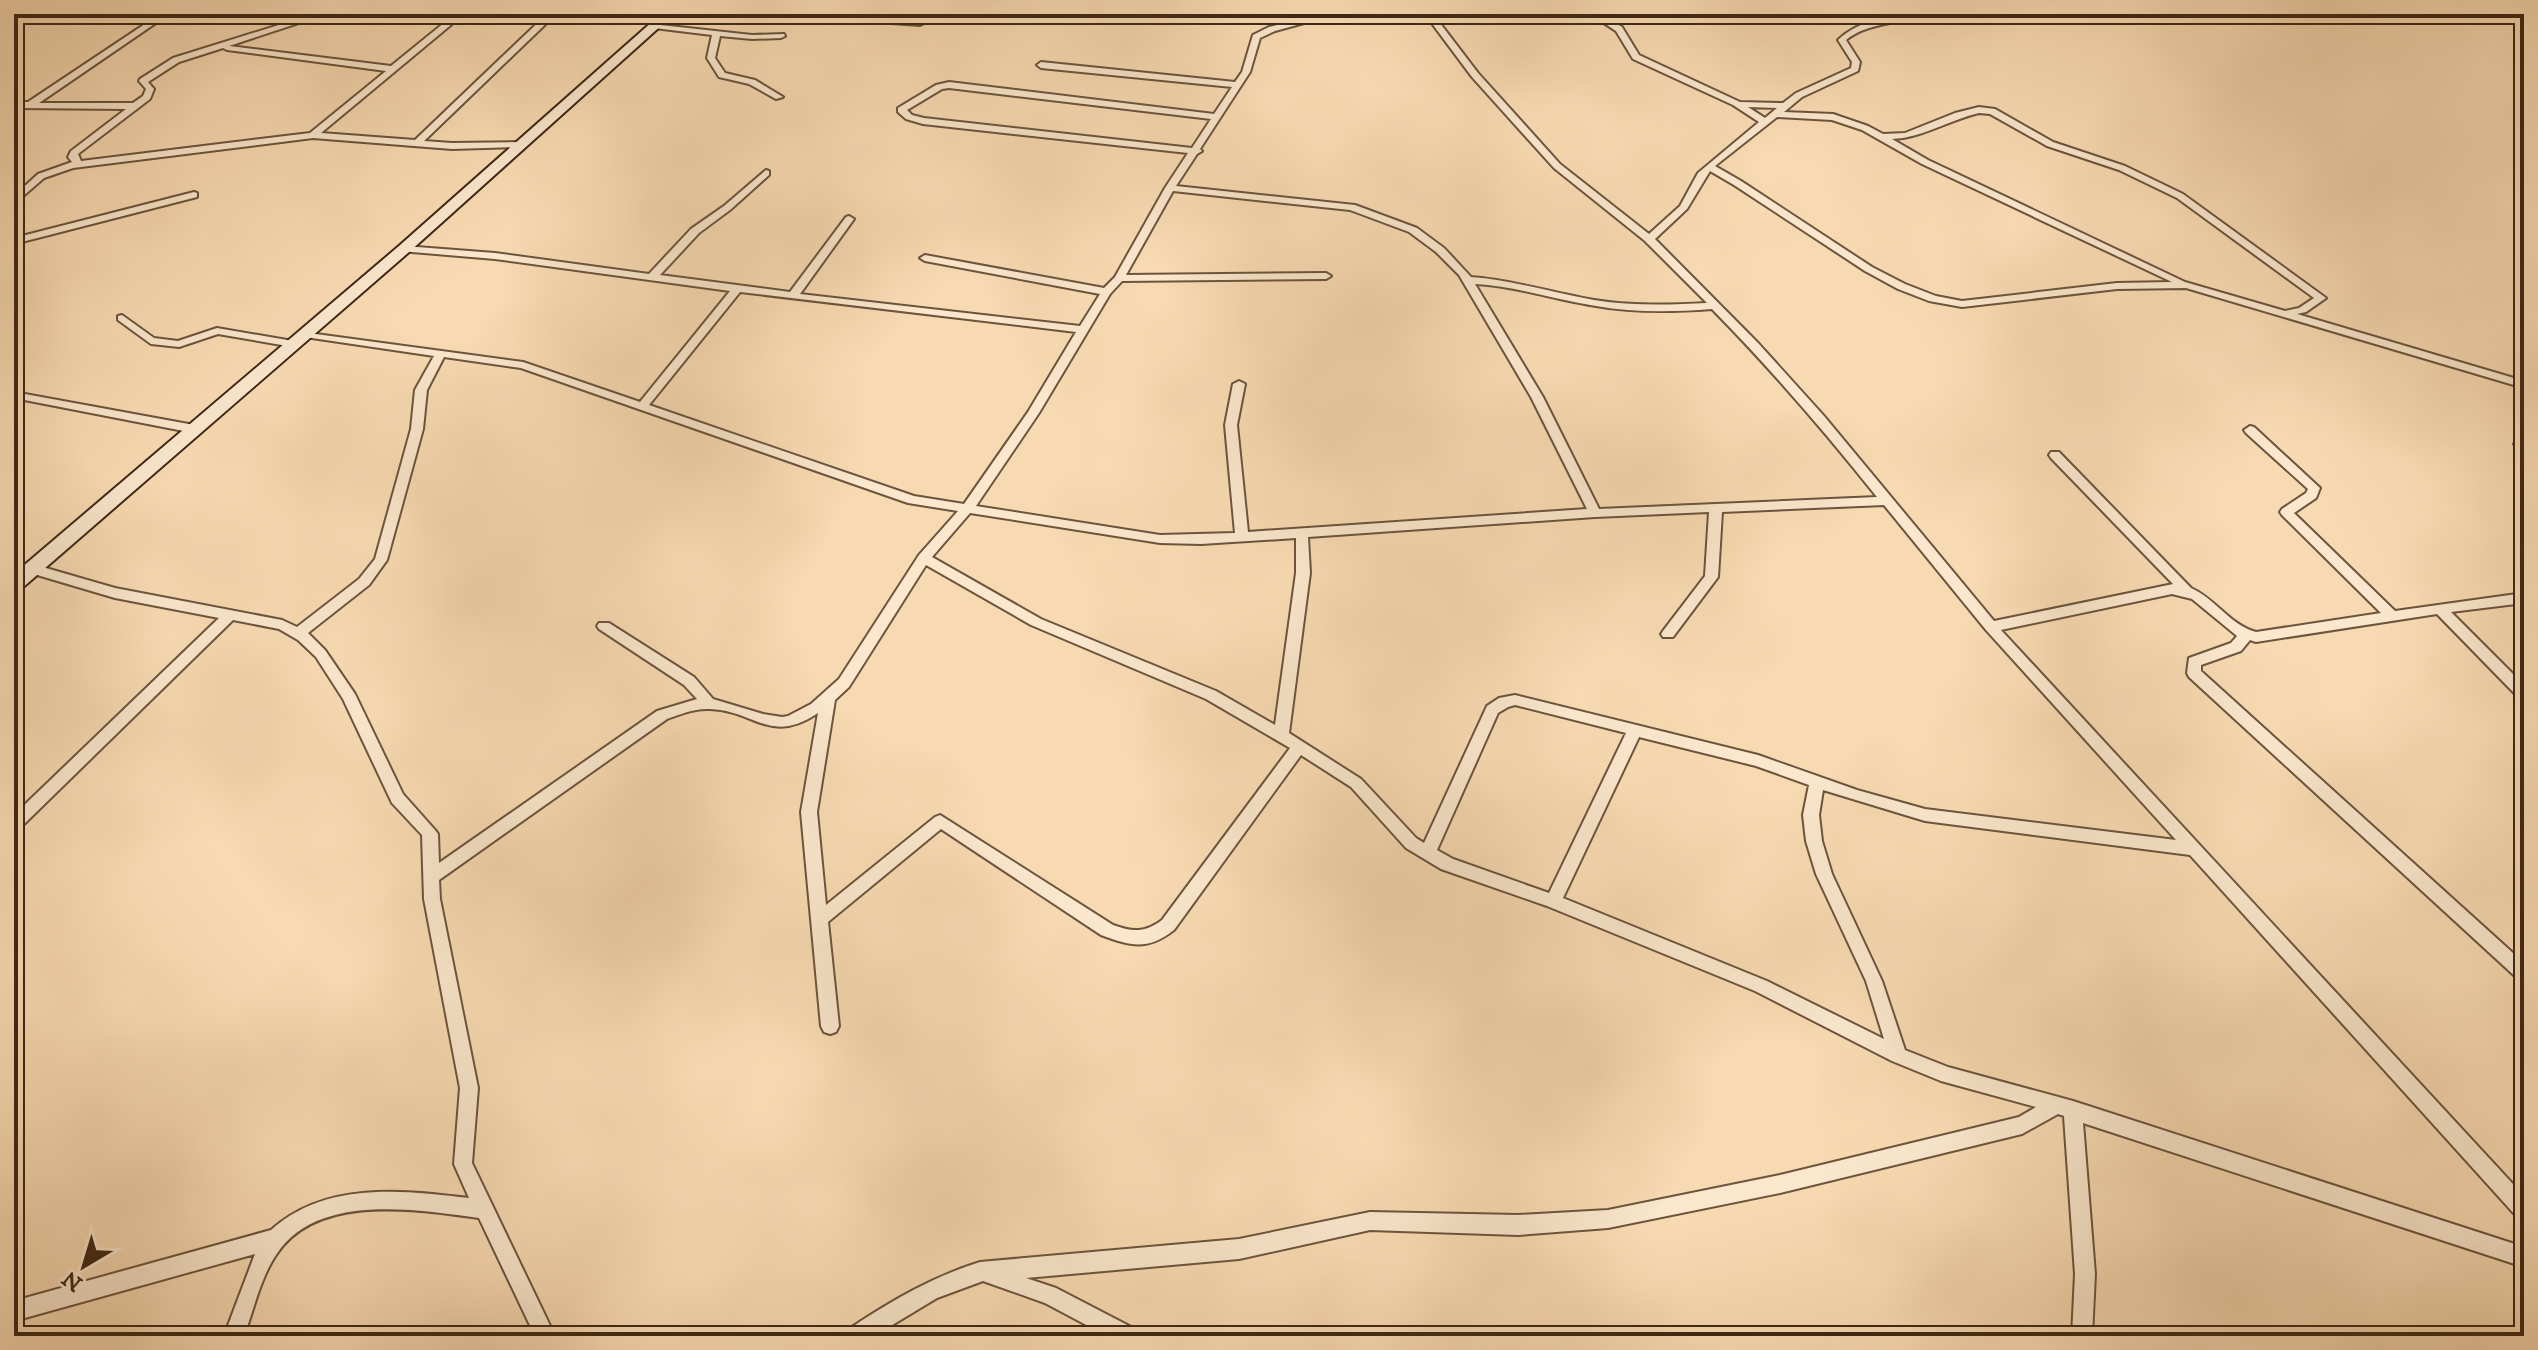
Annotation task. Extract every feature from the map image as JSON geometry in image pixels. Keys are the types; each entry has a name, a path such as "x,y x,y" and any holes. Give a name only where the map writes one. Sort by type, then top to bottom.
{"street":[{"path":"14,25 31,14"},
{"path":"30,105 165,14"},
{"path":"78,164 74,153 149,94 150,89 143,81 151,73 176,60 322,14"},
{"path":"313,135 460,14"},
{"path":"417,143 552,14"},
{"path":"14,584 404,249 668,14"},
{"path":"790,14 920,23"},
{"path":"431,877 645,725 679,707 708,702 782,723 794,721 828,699 844,683 924,558 967,509 1033,413 1106,292 1119,278 1170,188 1246,72 1258,35 1333,14"},
{"path":"1429,14 1475,75 1557,166 1649,239 1754,345 1820,419 1991,627 2524,1210"},
{"path":"1594,14 1619,29 1636,57 1736,103 1766,123"},
{"path":"1649,239 1684,207 1709,167 1815,86 1855,69 1856,62 1842,40 1846,35 1910,15"},
{"path":"654,26 752,37 781,36"},
{"path":"716,34 711,58 722,75 752,82 779,97"},
{"path":"221,47 393,69"},
{"path":"1041,65 1237,85"},
{"path":"1197,151 923,121 909,117 901,110 939,87 949,85 1218,117"},
{"path":"1736,103 1786,106"},
{"path":"14,105 136,106"},
{"path":"1881,137 1906,136 1958,115 1979,110 1992,111 2050,144 2122,168 2180,196 2321,298 2302,310 2287,313"},
{"path":"1777,114 1833,117 1881,137 1952,175 2187,285 2524,385"},
{"path":"14,201 41,176 78,164 313,135 452,146 520,145"},
{"path":"1709,167 1741,182 1861,263 1937,302 1962,304 2130,285 2187,285"},
{"path":"652,277 695,231 727,208 766,173"},
{"path":"1170,188 1352,207 1413,230 1455,262 1537,397 1595,513"},
{"path":"14,241 194,195"},
{"path":"793,296 849,219"},
{"path":"404,249 495,256 737,289 1084,330"},
{"path":"925,258 1106,292"},
{"path":"1119,278 1326,276"},
{"path":"1467,280 1518,284 1595,304 1627,308 1712,306"},
{"path":"642,406 737,289"},
{"path":"122,318 151,341 166,343 179,344 217,331 523,365 886,493 1160,539 1242,537 1595,513 1887,501"},
{"path":"300,632 364,582 381,560 417,429 421,390 440,354"},
{"path":"1239,384 1231,425 1242,537"},
{"path":"14,395 194,429"},
{"path":"2250,430 2314,488 2312,495 2286,512 2392,616"},
{"path":"2055,455 2186,590 2202,597 2246,635 2268,636 2524,598"},
{"path":"1668,634 1711,577 1716,507"},
{"path":"1281,735 1303,573 1302,533"},
{"path":"924,558 1036,622 1211,695 1281,735 1356,783 1400,832 1427,854 1553,901 1761,986 1898,1055 1947,1075 2065,1108 2524,1257"},
{"path":"32,569 115,593 282,625 300,632 328,662 368,735 395,796 430,834 432,899 468,1075 471,1106 463,1164 545,1336"},
{"path":"1991,627 2155,591 2186,590"},
{"path":"2440,609 2524,694"},
{"path":"14,825 229,616"},
{"path":"604,626 689,681 708,702"},
{"path":"2246,635 2236,647 2194,662 2194,673 2524,974"},
{"path":"828,699 809,812 830,1026"},
{"path":"1427,854 1492,710 1504,702 1539,704 1758,761 1925,815 2194,849"},
{"path":"1553,901 1635,729"},
{"path":"819,920 940,821 1107,930 1132,940 1146,940 1168,925 1298,748"},
{"path":"1817,782 1811,815 1820,863 1874,981 1898,1055"},
{"path":"856,1336 915,1296 946,1281 980,1272 1239,1249 1370,1221 1518,1225 1608,1219 1780,1184 2022,1125 2065,1108"},
{"path":"2065,1108 2085,1274 2082,1336"},
{"path":"234,1336 263,1259 275,1239 293,1222 319,1210 397,1198 484,1209"},
{"path":"14,1311 275,1239"},
{"path":"980,1272 1049,1295 1128,1336"}]}
